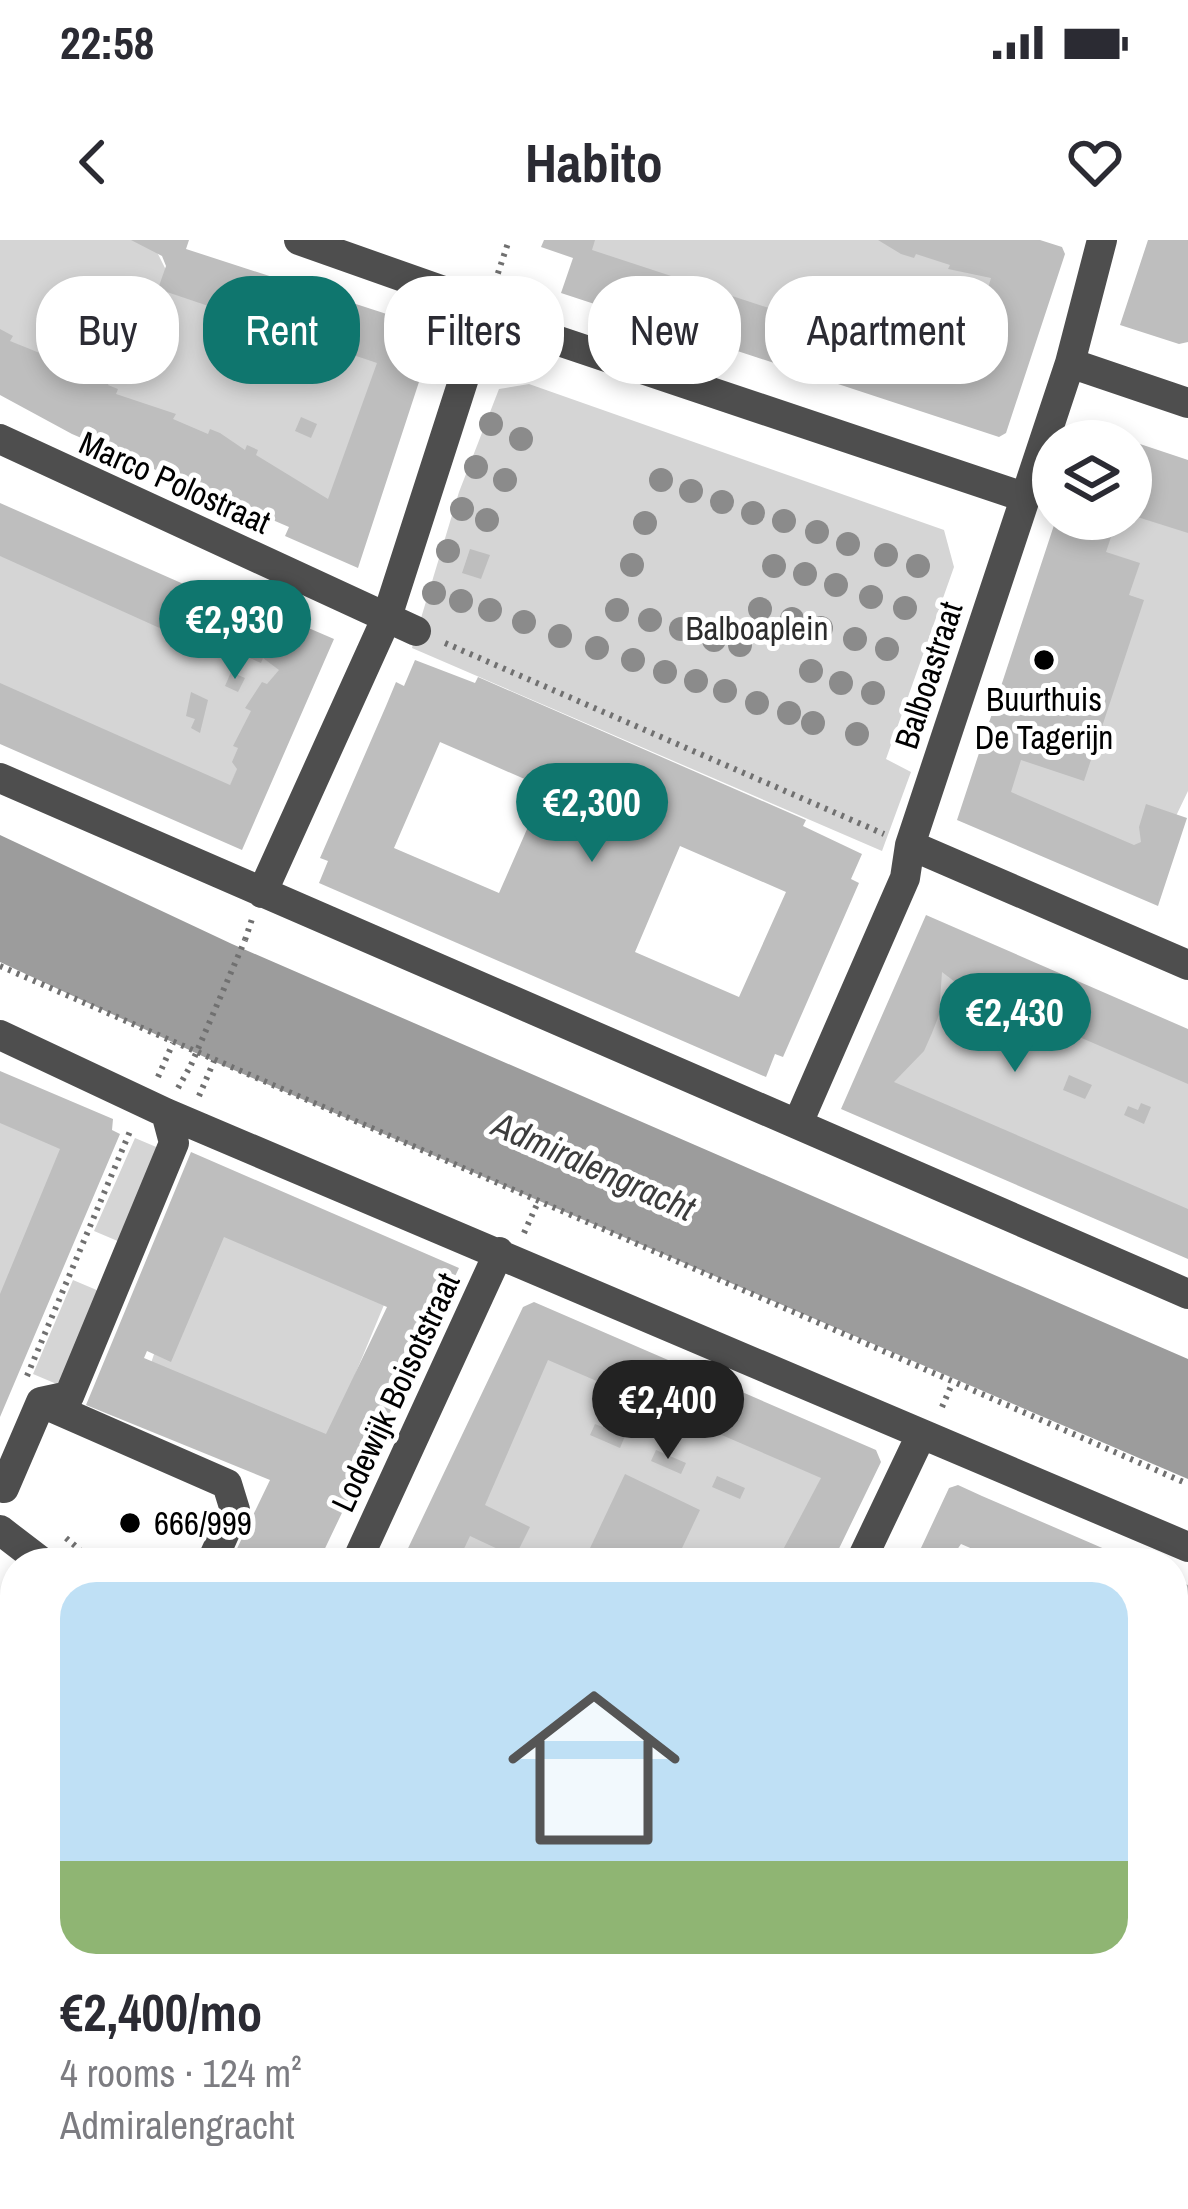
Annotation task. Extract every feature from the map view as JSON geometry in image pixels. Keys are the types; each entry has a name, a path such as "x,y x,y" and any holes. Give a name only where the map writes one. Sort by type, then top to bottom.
{"street":[{"path":"298,240 402,276"},
{"name":"Balboastraat","path":"799,1123 904,878 910,845 1070,363 1102,240"},
{"path":"564,343 1024,497"},
{"path":"1070,363 1188,403"},
{"path":"258,905 387,617 462,384"},
{"name":"Marco Polostraat","path":"0,439 387,617"},
{"path":"387,617 416,631"},
{"path":"0,778 258,905 799,1123 1188,1294"},
{"path":"910,845 1188,965"},
{"path":"0,1034 166,1095 499,1252 1188,1547"},
{"path":"4,1488 54,1408 69,1396 174,1143 166,1095"},
{"name":"Lodewijk Boisotstraat","path":"363,1548 499,1252"},
{"path":"54,1408 227,1484 235,1510 218,1548"},
{"path":"867,1548 921,1435"}],"path":[{"path":"497,276 509,240"},
{"path":"387,617 910,845"},
{"path":"54,1408 26,1377 133,1125 191,1065 258,905"},
{"path":"0,966 1188,1484"},
{"path":"166,1095 173,1042"},
{"path":"196,1103 214,1061"}],"green space":[{"path":"0,240 137,240 156,250 169,276 36,276 36,383 0,367"},
{"path":"589,240 906,240 1000,273 765,276 765,322 741,314 741,276 619,276 581,264"},
{"path":"179,288 203,296 203,384 360,384 360,352 381,360 347,522 38,384 179,384"},
{"name":"Balboaplein","path":"529,384 944,530 954,567 886,759 911,772 882,851 412,648 459,492 499,389"},
{"path":"1152,512 1188,521 1188,791 1152,866 994,798 1105,540 1152,540"},
{"path":"0,541 285,662 218,813 0,719"},
{"path":"936,955 1188,1057 1188,1221 879,1090"},
{"path":"0,1112 74,1149 0,1306"},
{"path":"135,1138 161,1149 120,1242 94,1231"},
{"path":"205,1203 391,1288 325,1447 146,1378"},
{"path":"73,1280 99,1291 59,1385 33,1374"},
{"path":"539,1342 848,1456 806,1548 439,1548"}],"water":[{"name":"Admiralengracht","path":"0,835 232,944 1188,1359 1188,1479 213,1061 0,962"}],"building":[{"path":"131,240 189,240 186,249 269,276 203,276 203,304 179,296 179,276 163,276 166,266 162,256"},
{"path":"544,240 595,240 592,250 671,276 588,276 588,302 564,294 573,258 541,247"},
{"path":"878,240 1040,240 1062,247 1065,254 1006,433 999,437 838,384 1008,384 1008,276 948,269 950,265 901,254"},
{"path":"1148,240 1188,240 1188,342 1179,344 1120,325"},
{"path":"741,299 765,307 765,360 741,352"},
{"path":"360,305 384,313 384,384 418,384 358,568 285,536 289,527 72,434 0,395 0,329 13,336 10,341 36,351 36,384 108,384 118,389 116,394 176,414 173,419 208,434 210,429 220,433 245,450 247,445 258,450 256,455 328,499 377,363 360,357"},
{"path":"301,417 317,424 311,438 295,431"},
{"path":"1152,448 1188,460 1188,533 1152,522"},
{"path":"0,503 258,617 262,608 334,639 242,850 0,744 0,683 230,785 237,769 232,762 238,748 233,746 251,711 245,708 262,682 267,684 279,670 263,658 261,663 243,655 235,662 0,556"},
{"name":"Buurthuis De Tagerijn","path":"1049,540 1110,540 1106,552 1140,563 1129,595 1144,600 1084,781 1021,760 1011,792 1134,845 1141,842 1139,827 1146,804 1187,818 1158,906 957,820"},
{"path":"470,549 490,555 481,579 462,573"},
{"path":"415,660 475,683 478,677 806,820 803,826 862,854 851,879 859,883 783,1057 775,1054 766,1077 319,883 328,861 320,858 396,682 404,686","holes":["440,742 545,788 499,893 394,848","680,846 786,892 739,997 635,952"]},
{"path":"231,672 245,678 238,692 225,686"},
{"path":"191,692 208,700 200,733 191,728 195,719 186,716"},
{"path":"926,915 1188,1029 1188,1084 959,985 942,972 939,1015 932,1033 924,1051 894,1082 1188,1209 1188,1259 841,1109"},
{"path":"0,1071 113,1119 112,1130 120,1134 0,1417 0,1294 60,1149 0,1123"},
{"path":"1069,1075 1092,1085 1085,1099 1063,1090"},
{"path":"1141,1103 1151,1107 1144,1124 1124,1115 1128,1106 1138,1110"},
{"path":"191,1152 459,1268 325,1548 237,1548 270,1480 86,1405","holes":["224,1237 387,1307 326,1434 144,1358 147,1351 171,1362"]},
{"path":"534,1302 876,1450 881,1462 839,1548 784,1548 821,1478 548,1360 485,1505 530,1527 520,1548 496,1548 470,1536 464,1548 408,1548 523,1307"},
{"path":"595,1424 625,1436 620,1448 590,1435"},
{"path":"656,1450 686,1463 681,1474 651,1461"},
{"path":"625,1474 700,1510 682,1548 590,1548"},
{"path":"717,1476 745,1488 740,1499 712,1487"},
{"path":"958,1485 1103,1548 970,1548 961,1544 958,1548 921,1548 949,1488"}],"place":[{"name":"Buurthuis De Tagerijn","path":"1044,660"},
{"name":"666/999","path":"130,1523"}]}
